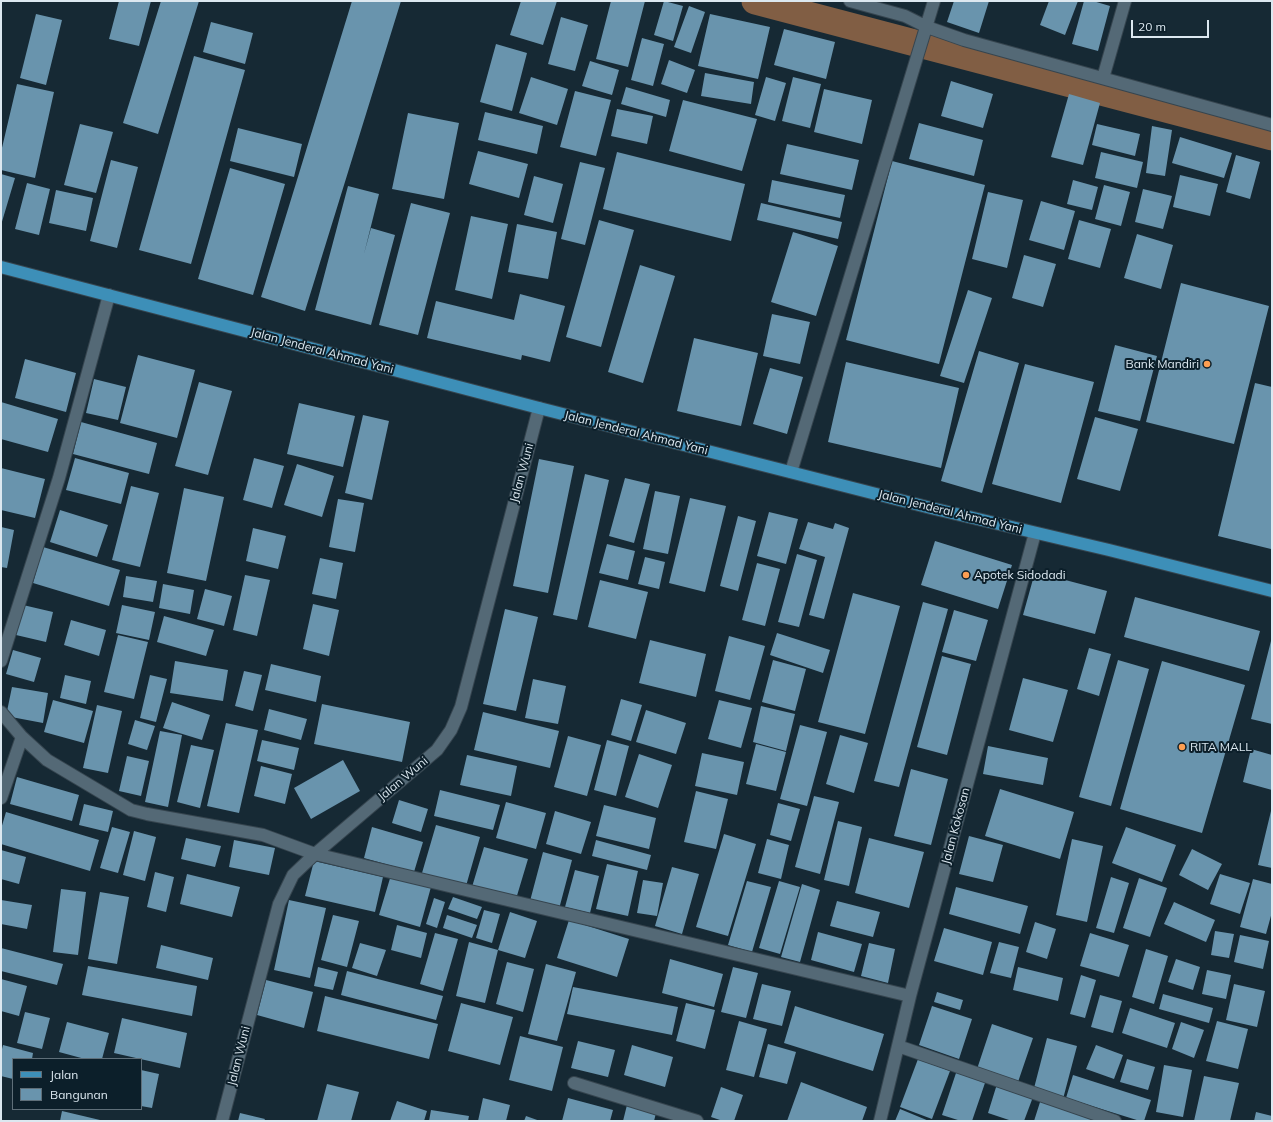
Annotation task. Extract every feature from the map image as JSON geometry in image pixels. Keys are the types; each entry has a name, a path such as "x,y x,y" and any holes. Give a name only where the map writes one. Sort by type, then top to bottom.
{"main road":[{"name":"Jalan Jenderal Ahmad Yani","path":"1,267 539,408 1272,591"}],"street":[{"path":"850,1 905,16 925,31 964,40 1272,125"},
{"path":"791,472 934,1"},
{"path":"1103,78 1126,1"},
{"path":"1,661 58,478 109,295"},
{"name":"Jalan Wuni","path":"222,1121 279,904 293,875 315,854 437,750 450,730 461,707 539,408"},
{"name":"Jalan Kokosan","path":"880,1121 910,996 1035,533"},
{"path":"1,712 22,737 47,760 131,810 263,835 315,854 910,996"},
{"path":"1,798 22,737"},
{"path":"898,1046 1115,1121"},
{"path":"574,1083 697,1121"}],"building":[{"path":"119,1 151,1 139,46 109,39"},
{"path":"161,1 199,1 158,134 123,123"},
{"path":"352,1 401,1 305,311 261,297"},
{"path":"521,1 557,1 543,45 510,35"},
{"path":"611,1 645,1 628,67 596,59"},
{"path":"664,1 683,6 673,41 654,35"},
{"path":"954,1 989,1 979,33 947,22"},
{"path":"1049,1 1078,1 1065,35 1040,25"},
{"path":"1084,1 1093,1 1110,6 1098,51 1072,44"},
{"path":"689,6 705,12 691,53 674,47"},
{"path":"36,14 62,20 46,85 20,78"},
{"path":"710,14 770,27 758,79 698,66"},
{"path":"561,17 588,25 575,71 548,64"},
{"path":"211,22 253,33 245,64 203,52"},
{"path":"784,29 835,42 826,79 774,65"},
{"path":"642,38 664,44 653,86 631,80"},
{"path":"496,44 527,53 512,111 480,102"},
{"path":"194,56 245,70 191,264 139,250"},
{"path":"669,60 695,70 687,93 661,84"},
{"path":"590,61 619,70 612,95 582,86"},
{"path":"705,73 754,82 751,104 701,96"},
{"path":"531,77 568,89 557,125 519,113"},
{"path":"766,77 786,83 775,121 755,115"},
{"path":"793,77 821,84 810,128 782,121"},
{"path":"951,81 993,94 983,128 941,116"},
{"path":"17,84 54,92 35,178 1,170 1,152"},
{"path":"626,87 670,100 666,117 621,104"},
{"path":"824,89 872,100 862,144 814,132"},
{"path":"575,91 611,100 596,156 560,147"},
{"path":"1069,94 1100,103 1083,165 1051,157"},
{"path":"683,100 757,119 742,171 669,151"},
{"path":"617,109 653,116 647,144 611,136"},
{"path":"485,112 543,126 537,154 478,140"},
{"path":"408,113 459,123 444,199 392,189"},
{"path":"919,123 983,140 974,176 909,159"},
{"path":"80,124 113,132 96,193 64,185"},
{"path":"1097,124 1140,134 1135,156 1092,145"},
{"path":"1152,126 1172,130 1165,176 1146,173"},
{"path":"238,128 302,144 294,177 230,161"},
{"path":"1180,137 1232,153 1224,178 1172,163"},
{"path":"787,144 859,160 852,190 780,174"},
{"path":"478,151 528,164 519,198 469,184"},
{"path":"617,152 745,184 731,241 603,209"},
{"path":"1101,152 1143,162 1137,188 1095,178"},
{"path":"1236,155 1260,162 1250,199 1226,192"},
{"path":"111,160 138,167 117,248 90,241"},
{"path":"892,161 985,185 939,364 846,340"},
{"path":"580,162 605,168 585,245 561,239"},
{"path":"230,168 285,184 253,295 198,279"},
{"path":"1,174 15,178 1,225"},
{"path":"1180,175 1218,184 1210,216 1173,207"},
{"path":"534,176 563,184 553,223 524,215"},
{"path":"772,180 845,195 840,218 768,202"},
{"path":"1073,180 1098,187 1092,210 1067,204"},
{"path":"27,183 50,189 39,235 15,229"},
{"path":"1104,185 1130,192 1121,226 1095,219"},
{"path":"348,186 379,194 364,254 371,228 395,235 371,325 315,310"},
{"path":"1143,189 1172,196 1163,229 1135,222"},
{"path":"56,190 93,198 86,231 49,223"},
{"path":"988,192 1023,200 1007,268 972,259"},
{"path":"1041,201 1075,211 1064,250 1029,240"},
{"path":"411,203 450,213 418,335 379,325"},
{"path":"761,203 842,222 838,239 757,220"},
{"path":"471,216 508,224 492,299 455,290"},
{"path":"599,220 634,230 601,347 566,337"},
{"path":"1079,220 1111,229 1100,268 1068,259"},
{"path":"517,224 557,232 548,279 508,272"},
{"path":"793,232 838,246 816,316 771,302"},
{"path":"1137,234 1173,245 1161,289 1124,278"},
{"path":"1024,255 1056,264 1043,307 1012,298"},
{"path":"640,265 675,276 643,383 608,372"},
{"name":"Bank Mandiri","path":"1181,283 1269,306 1234,444 1146,422"},
{"path":"968,290 992,298 964,383 940,376"},
{"path":"520,294 565,306 550,362 522,355 521,360 427,338 436,301 514,320"},
{"path":"772,314 810,322 800,364 763,356"},
{"path":"694,338 758,353 741,426 677,411"},
{"path":"1115,345 1157,356 1140,421 1098,411"},
{"path":"979,351 1019,363 982,493 941,481"},
{"path":"138,355 195,370 177,438 120,423"},
{"path":"25,359 76,373 66,412 15,398"},
{"path":"846,362 959,388 941,468 828,442"},
{"path":"1025,364 1094,382 1061,503 992,484"},
{"path":"770,368 803,377 787,434 753,424"},
{"path":"94,379 126,387 118,420 86,413"},
{"path":"199,382 232,391 208,475 175,466"},
{"path":"1255,383 1272,387 1271,549 1218,536"},
{"path":"1,402 58,419 48,452 1,439"},
{"path":"299,403 355,416 343,467 287,454"},
{"path":"363,415 389,421 372,500 345,493"},
{"path":"1095,417 1138,429 1120,491 1077,479"},
{"path":"81,422 157,443 149,474 73,454"},
{"path":"75,458 129,473 121,504 66,490"},
{"path":"254,458 284,466 272,508 243,500"},
{"path":"539,459 574,466 548,593 513,586"},
{"path":"297,464 334,476 322,517 284,505"},
{"path":"1,468 45,479 35,518 1,510"},
{"path":"585,474 609,480 577,620 553,615"},
{"path":"625,478 650,484 634,543 609,536"},
{"path":"131,486 159,493 140,567 112,560"},
{"path":"184,488 224,497 206,581 167,573"},
{"path":"655,491 680,496 668,554 643,549"},
{"path":"690,498 726,506 705,592 669,583"},
{"path":"338,499 364,503 355,552 329,547"},
{"path":"60,510 108,525 97,557 50,542"},
{"path":"769,512 798,519 786,564 757,556"},
{"path":"738,516 756,521 738,591 720,586"},
{"path":"808,522 833,529 835,523 849,528 824,619 809,615 825,557 799,549"},
{"path":"1,527 14,530 7,568 1,567"},
{"path":"253,528 286,536 278,569 246,561"},
{"name":"Apotek Sidodadi","path":"935,541 1012,565 998,609 921,585"},
{"path":"607,544 635,551 628,580 599,573"},
{"path":"43,547 120,570 109,606 33,583"},
{"path":"797,554 817,560 799,627 778,622"},
{"path":"645,557 665,562 659,589 638,584"},
{"path":"320,558 343,563 336,599 312,594"},
{"path":"757,563 780,569 765,626 742,620"},
{"path":"1035,572 1107,591 1095,634 1023,615"},
{"path":"245,575 270,580 257,636 233,630"},
{"path":"126,576 157,581 153,602 123,597"},
{"path":"600,580 648,592 636,639 588,627"},
{"path":"163,584 194,590 190,614 159,608"},
{"path":"205,589 232,596 224,626 197,619"},
{"path":"853,593 900,606 865,734 818,722"},
{"path":"1135,597 1260,631 1249,671 1124,637"},
{"path":"923,602 948,609 899,787 874,781"},
{"path":"313,604 339,610 329,656 303,649"},
{"path":"23,605 53,612 46,642 16,635"},
{"path":"122,605 155,612 149,640 116,633"},
{"path":"505,609 538,617 516,711 483,704"},
{"path":"954,610 988,620 976,661 942,652"},
{"path":"164,616 214,630 206,656 157,642"},
{"path":"71,620 106,630 99,656 64,645"},
{"path":"777,633 830,650 823,673 770,655"},
{"path":"118,635 148,642 134,699 104,692"},
{"path":"729,636 765,646 750,700 715,691"},
{"path":"650,640 706,654 696,697 639,683"},
{"path":"1272,641 1272,724 1251,719"},
{"path":"1089,648 1111,654 1099,696 1077,689"},
{"path":"13,650 41,658 34,682 6,674"},
{"path":"942,656 971,664 947,755 917,747"},
{"path":"773,660 806,669 795,711 762,702"},
{"path":"1118,660 1149,669 1111,806 1079,797"},
{"path":"175,661 228,670 223,701 170,693"},
{"name":"RITA MALL","path":"1162,661 1245,685 1202,833 1120,809"},
{"path":"271,664 321,676 316,702 265,690"},
{"path":"244,671 262,675 253,711 235,706"},
{"path":"65,675 91,681 86,704 60,698"},
{"path":"150,675 167,679 156,722 140,718"},
{"path":"1023,678 1068,690 1053,742 1009,730"},
{"path":"533,679 566,686 558,724 525,718"},
{"path":"12,687 48,693 43,723 6,716"},
{"path":"621,699 642,705 631,741 611,735"},
{"path":"53,700 93,711 84,743 44,732"},
{"path":"719,700 752,708 741,748 708,739"},
{"path":"172,702 210,715 202,740 163,728"},
{"path":"322,704 410,722 402,762 314,744"},
{"path":"97,705 122,711 108,773 83,768"},
{"path":"761,706 795,714 786,751 753,742"},
{"path":"269,709 307,719 301,740 264,730"},
{"path":"646,710 686,723 676,754 636,742"},
{"path":"483,712 559,731 550,768 474,750"},
{"path":"135,720 155,726 147,750 128,744"},
{"path":"226,723 258,730 239,813 207,806"},
{"path":"800,725 827,732 807,806 780,799"},
{"path":"160,731 182,735 168,807 145,802"},
{"path":"840,735 868,743 854,793 826,784"},
{"path":"568,736 601,745 587,796 554,787"},
{"path":"262,740 299,748 294,770 257,761"},
{"path":"607,740 629,746 616,796 594,790"},
{"path":"756,744 786,752 776,791 746,784"},
{"path":"191,745 214,750 200,808 177,802"},
{"path":"988,746 1048,758 1043,785 983,774"},
{"path":"1251,749 1272,755 1272,790 1243,782"},
{"path":"702,753 744,762 737,795 695,786"},
{"path":"639,754 672,765 658,808 625,797"},
{"path":"467,755 517,766 511,796 460,785"},
{"path":"127,756 149,761 141,796 119,791"},
{"path":"343,760 360,791 311,819 294,788"},
{"path":"261,766 292,774 285,804 254,796"},
{"path":"911,769 948,779 931,845 894,836"},
{"path":"17,777 79,795 72,821 10,804"},
{"path":"1000,789 1074,812 1060,859 985,836"},
{"path":"440,790 500,805 493,830 434,816"},
{"path":"696,791 728,799 716,849 684,842"},
{"path":"814,796 839,802 820,874 795,867"},
{"path":"399,800 428,809 421,832 392,823"},
{"path":"506,802 546,813 536,849 496,838"},
{"path":"778,803 800,809 791,841 770,835"},
{"path":"84,804 113,811 108,832 79,825"},
{"path":"604,805 656,818 649,849 596,836"},
{"path":"555,811 591,822 581,854 546,844"},
{"path":"1272,811 1272,868 1258,865"},
{"path":"6,812 99,840 90,871 1,844 1,829"},
{"path":"838,821 862,827 849,886 824,880"},
{"path":"436,825 480,837 466,886 422,873"},
{"path":"112,827 130,832 118,873 100,868"},
{"path":"372,827 423,842 414,872 364,858"},
{"path":"1126,827 1176,845 1162,882 1112,863"},
{"path":"134,831 156,837 145,881 123,875"},
{"path":"724,834 756,844 728,936 696,927"},
{"path":"969,836 1003,845 993,882 959,874"},
{"path":"186,838 221,846 215,867 181,859"},
{"path":"869,838 924,852 909,908 855,893"},
{"path":"767,839 789,845 781,879 758,873"},
{"path":"1072,839 1103,846 1087,922 1056,915"},
{"path":"234,840 275,848 269,875 229,867"},
{"path":"596,840 651,855 647,870 592,856"},
{"path":"484,847 528,859 516,899 472,887"},
{"path":"1192,849 1222,864 1208,890 1179,875"},
{"path":"1,850 26,857 19,884 1,879"},
{"path":"543,852 572,860 559,909 530,901"},
{"path":"314,861 383,877 375,912 305,896"},
{"path":"607,864 638,871 628,916 596,909"},
{"path":"672,867 699,874 682,934 655,926"},
{"path":"575,870 599,876 590,913 565,907"},
{"path":"155,872 174,877 166,912 147,907"},
{"path":"187,874 240,887 232,917 180,904"},
{"path":"1220,874 1250,883 1240,914 1210,904"},
{"path":"391,875 431,887 420,927 379,915"},
{"path":"1111,877 1129,883 1114,933 1096,928"},
{"path":"1139,878 1167,888 1150,937 1123,928"},
{"path":"1253,879 1272,884 1272,912 1266,934 1240,927"},
{"path":"643,880 663,883 657,916 637,913"},
{"path":"747,881 771,887 752,952 728,945"},
{"path":"779,881 800,887 780,954 759,948"},
{"path":"802,884 820,890 800,962 781,957"},
{"path":"956,887 1028,906 1020,934 949,914"},
{"path":"61,889 86,892 78,955 53,952"},
{"path":"100,892 129,897 117,964 88,959"},
{"path":"453,897 482,907 477,919 448,909"},
{"path":"434,898 445,902 437,928 426,924"},
{"path":"1,900 32,905 27,929 1,924"},
{"path":"289,900 326,908 310,978 274,970"},
{"path":"837,901 880,912 873,937 830,926"},
{"path":"1174,902 1215,920 1206,942 1164,924"},
{"path":"484,910 500,914 492,943 476,938"},
{"path":"510,912 537,921 525,958 498,950"},
{"path":"333,915 359,921 347,967 321,960"},
{"path":"447,915 477,925 472,938 443,928"},
{"path":"569,920 629,939 617,977 557,958"},
{"path":"1035,922 1056,929 1047,959 1026,952"},
{"path":"397,925 427,933 421,958 391,950"},
{"path":"944,928 992,942 983,975 934,961"},
{"path":"1215,931 1234,934 1229,958 1211,955"},
{"path":"818,932 862,944 854,972 811,960"},
{"path":"435,933 458,939 443,991 420,984"},
{"path":"1090,933 1129,945 1119,977 1080,966"},
{"path":"1240,935 1269,941 1263,969 1234,962"},
{"path":"469,942 498,950 485,1003 456,996"},
{"path":"999,942 1019,947 1011,978 990,973"},
{"path":"360,943 386,950 377,976 352,968"},
{"path":"869,943 895,949 888,983 861,976"},
{"path":"161,945 213,958 208,980 156,968"},
{"path":"1,948 63,964 57,985 1,971"},
{"path":"1146,949 1168,956 1154,1004 1132,997"},
{"path":"670,959 723,974 714,1007 662,993"},
{"path":"1176,959 1200,967 1193,990 1168,982"},
{"path":"507,962 534,969 523,1012 496,1004"},
{"path":"546,964 576,972 557,1041 528,1034"},
{"path":"88,966 197,986 192,1016 82,995"},
{"path":"318,967 338,972 333,990 314,986"},
{"path":"733,967 758,973 746,1018 721,1012"},
{"path":"1018,967 1063,978 1058,1001 1013,990"},
{"path":"1207,970 1231,975 1226,999 1202,994"},
{"path":"347,971 443,996 436,1020 341,995"},
{"path":"1081,975 1096,980 1085,1018 1070,1014"},
{"path":"1,979 27,986 19,1016 1,1011"},
{"path":"266,980 313,992 304,1028 257,1015"},
{"path":"762,984 791,991 782,1026 753,1019"},
{"path":"1234,984 1265,991 1257,1027 1226,1020"},
{"path":"573,987 678,1007 672,1035 567,1014"},
{"path":"937,992 963,1000 960,1010 934,1002"},
{"path":"1163,994 1213,1008 1209,1023 1159,1009"},
{"path":"1100,995 1122,1001 1113,1033 1091,1027"},
{"path":"325,996 438,1024 429,1059 317,1031"},
{"path":"461,1003 513,1017 500,1065 448,1051"},
{"path":"686,1003 715,1010 705,1049 676,1041"},
{"path":"795,1006 884,1034 873,1071 784,1043"},
{"path":"932,1006 972,1019 959,1059 919,1045"},
{"path":"1130,1008 1175,1023 1167,1048 1122,1033"},
{"path":"25,1012 50,1018 42,1049 17,1043"},
{"path":"122,1018 187,1033 180,1068 142,1059 142,1058 114,1053"},
{"path":"739,1021 767,1029 754,1077 726,1070"},
{"path":"1217,1021 1248,1029 1238,1069 1206,1061"},
{"path":"67,1022 109,1033 102,1058 81,1058 59,1052"},
{"path":"1181,1022 1204,1030 1194,1058 1172,1049"},
{"path":"992,1024 1033,1038 1018,1082 977,1069"},
{"path":"520,1036 563,1047 552,1091 509,1080"},
{"path":"1047,1038 1077,1046 1063,1099 1033,1092"},
{"path":"578,1041 615,1050 608,1077 571,1068"},
{"path":"768,1044 796,1052 787,1084 759,1077"},
{"path":"3,1045 33,1053 32,1058 12,1058 12,1079 1,1076 1,1053"},
{"path":"632,1045 673,1057 665,1087 624,1075"},
{"path":"1096,1045 1123,1055 1114,1079 1086,1069"},
{"path":"918,1059 950,1071 932,1119 900,1107"},
{"path":"1127,1059 1155,1067 1148,1090 1120,1082"},
{"path":"1164,1065 1192,1070 1183,1117 1156,1112"},
{"path":"142,1070 159,1074 152,1108 142,1106"},
{"path":"957,1070 986,1080 972,1121 961,1121 942,1115"},
{"path":"1073,1075 1151,1100 1144,1121 1066,1098"},
{"path":"1204,1076 1239,1083 1230,1121 1194,1121"},
{"path":"801,1082 867,1107 862,1121 787,1121"},
{"path":"327,1084 359,1092 351,1121 317,1121"},
{"path":"997,1084 1033,1097 1024,1121 1012,1121 988,1113"},
{"path":"721,1087 743,1095 734,1121 723,1121 711,1117"},
{"path":"483,1098 510,1105 506,1121 478,1121"},
{"path":"568,1098 613,1110 610,1121 562,1121"},
{"path":"1041,1099 1103,1121 1034,1121"},
{"path":"397,1101 427,1111 424,1121 390,1121"},
{"path":"627,1105 656,1113 654,1121 623,1121"},
{"path":"900,1109 929,1121 895,1121"},
{"path":"431,1110 469,1116 468,1121 429,1121"},
{"path":"62,1111 100,1120 100,1121 60,1121"},
{"path":"1256,1112 1272,1116 1272,1121 1254,1121"},
{"path":"240,1113 265,1119 264,1121 238,1121"},
{"path":"526,1116 540,1121 524,1121"}],"waterway":[{"path":"755,1 1272,137"}],"place":[{"name":"Bank Mandiri","path":"1207,364"},
{"name":"Apotek Sidodadi","path":"966,575"},
{"name":"RITA MALL","path":"1182,747"}]}
